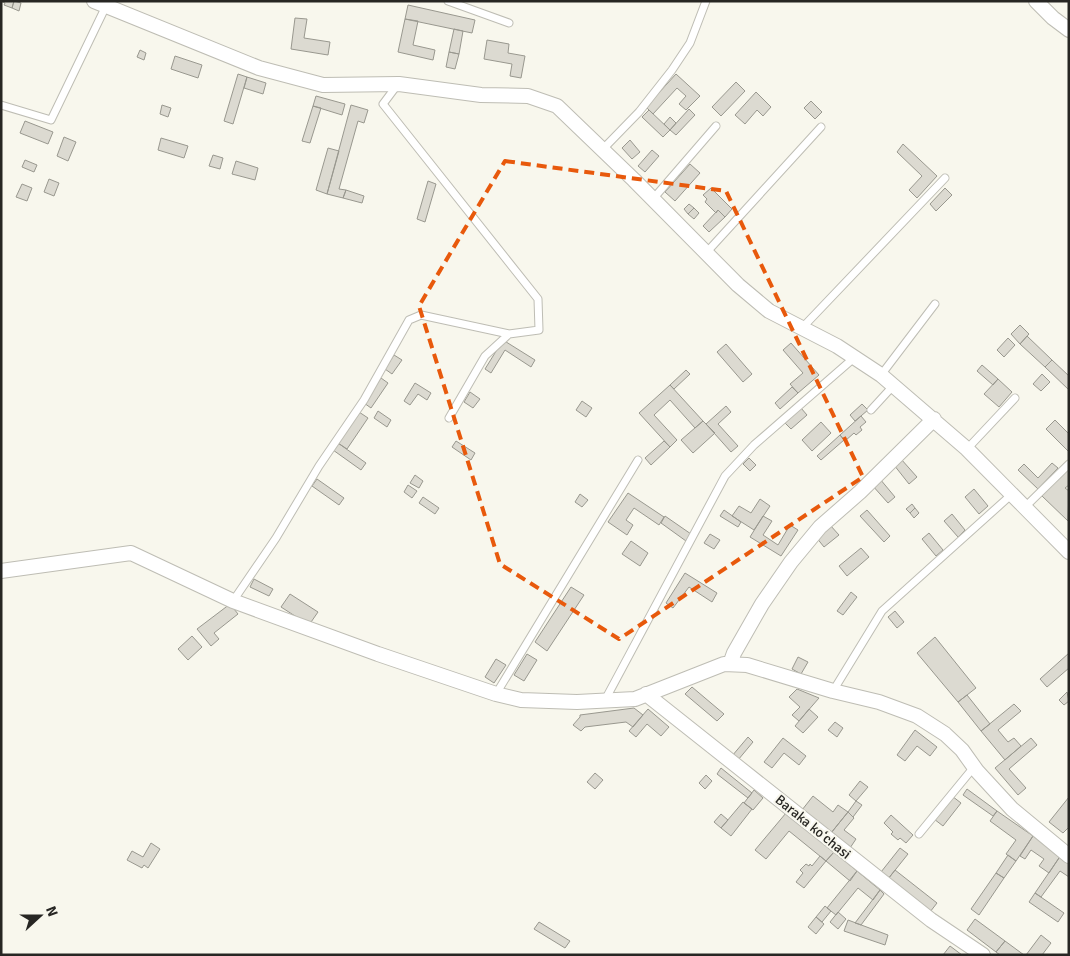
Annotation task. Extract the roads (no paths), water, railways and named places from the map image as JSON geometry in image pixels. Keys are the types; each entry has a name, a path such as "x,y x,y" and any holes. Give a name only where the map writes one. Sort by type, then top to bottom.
{"street":[{"path":"1036,1 1053,18 1069,30"},
{"path":"102,3 259,68 323,85 398,84 481,95 528,96 557,106 603,149 738,285 769,310 855,357 881,375 967,449 1069,552"},
{"path":"730,664 734,653 762,604 791,562 820,527 860,492 934,419"},
{"path":"1,571 131,553 233,601 378,654 496,694 520,700 576,702 635,699 702,671 724,664 747,665 833,691 879,702 917,716 945,734 962,750 974,767 1012,809 1069,856"},
{"name":"Baraka koʻchasi","path":"646,694 931,920 983,955"}],"lane":[{"path":"448,1 509,24"},
{"path":"603,149 639,112 672,70 690,43 706,1"},
{"path":"1,105 51,120 102,3"},
{"path":"233,601 276,538 319,466 364,400 409,320 421,315 509,334 539,330 538,299 383,104 398,84"},
{"path":"653,199 716,126"},
{"path":"706,253 821,127"},
{"path":"802,328 946,178"},
{"path":"881,375 935,304"},
{"path":"448,418 485,356 509,334"},
{"path":"605,700 725,476 754,445 855,357"},
{"path":"871,410 893,386"},
{"path":"967,449 1015,398"},
{"path":"496,694 638,460"},
{"path":"1024,508 1069,464"},
{"path":"833,691 882,611 1011,495"},
{"path":"918,834 974,767"}]}
